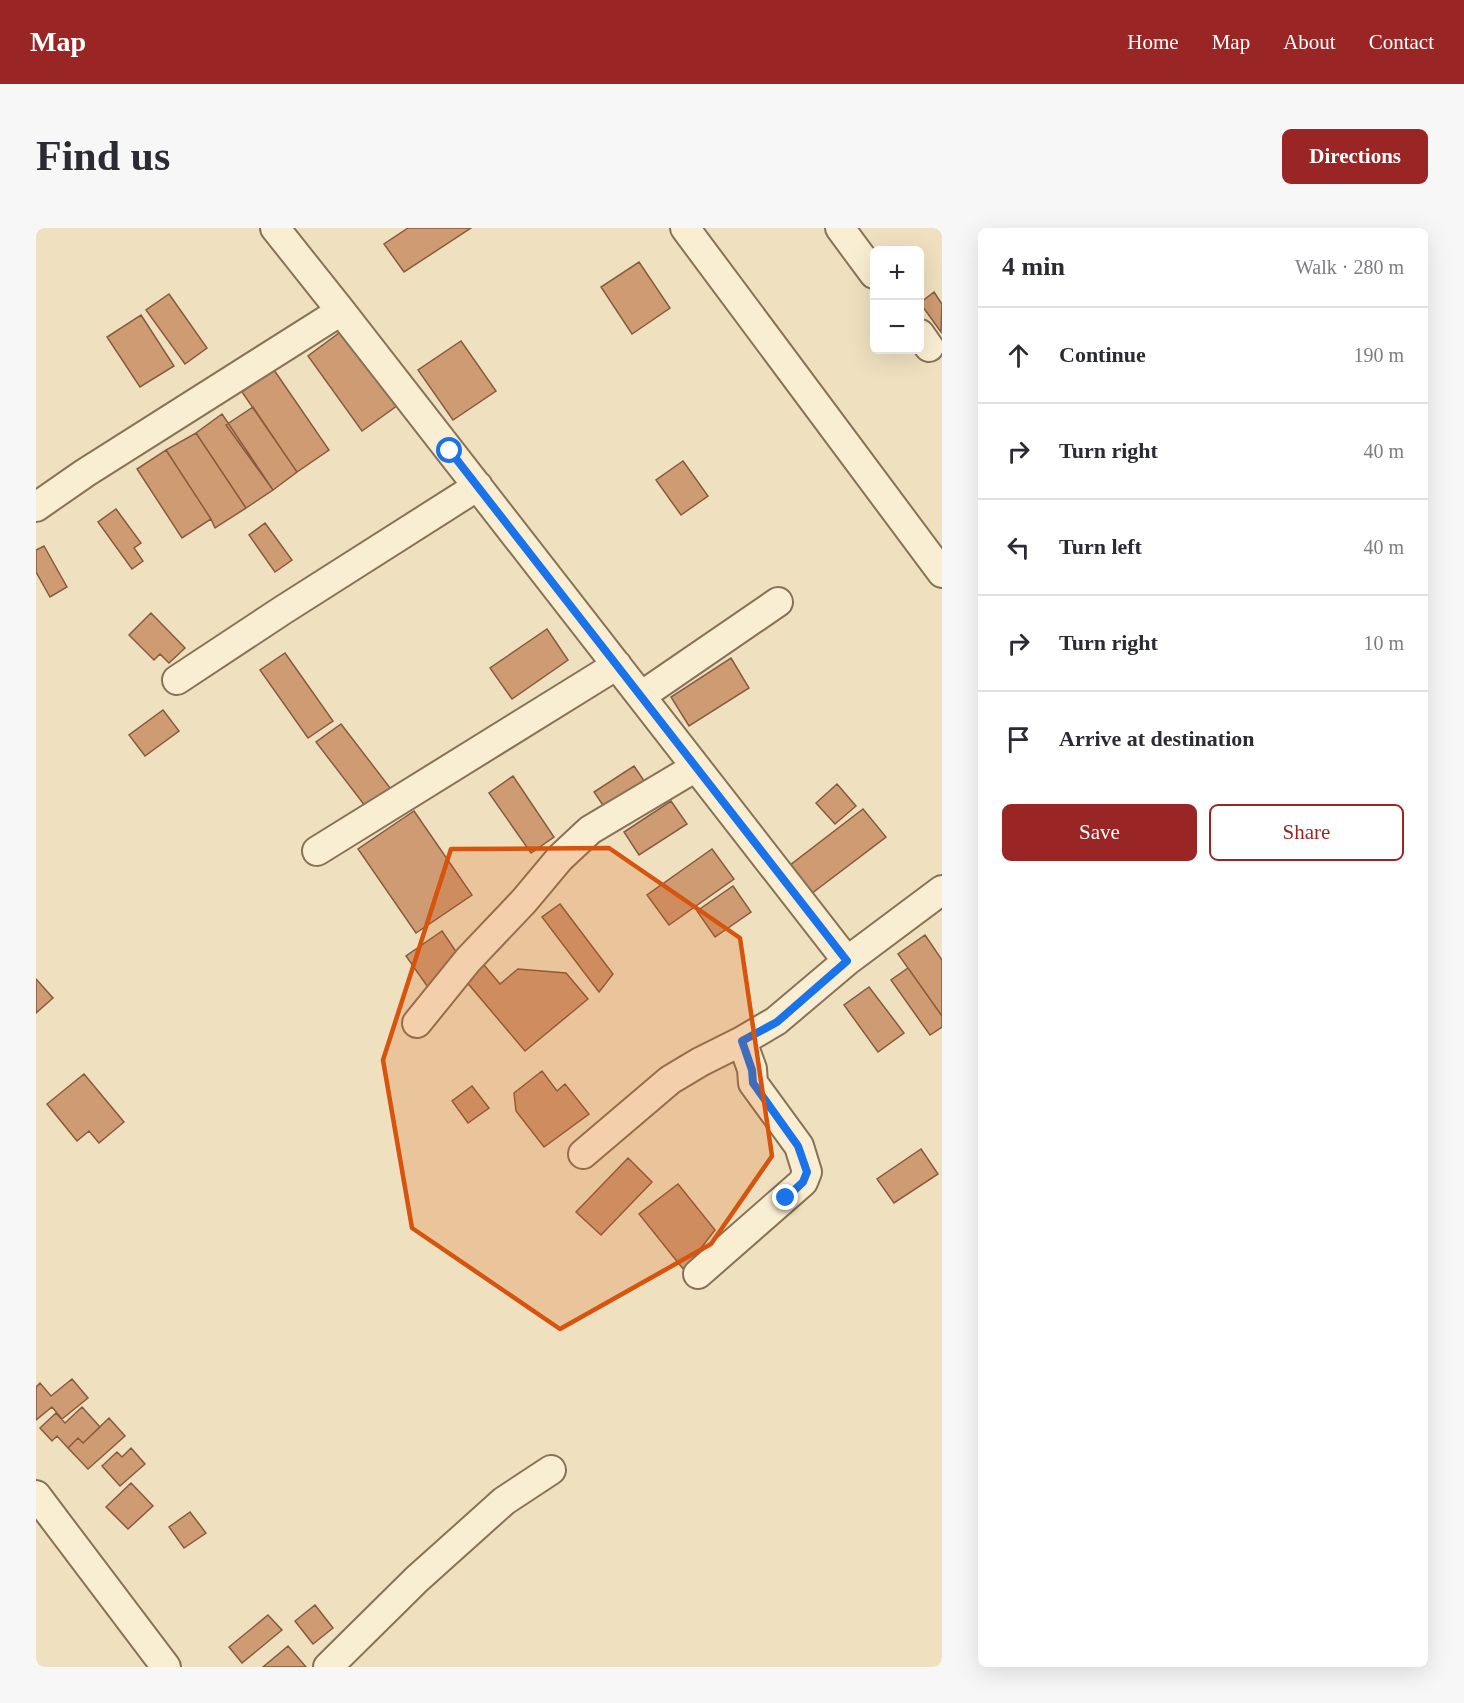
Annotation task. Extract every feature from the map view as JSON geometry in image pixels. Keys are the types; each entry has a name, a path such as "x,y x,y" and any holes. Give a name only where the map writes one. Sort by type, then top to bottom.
{"street":[{"path":"275,228 847,961"},
{"path":"685,228 942,573"},
{"path":"840,228 870,269"},
{"path":"36,507 85,473 341,311"},
{"path":"177,680 478,486"},
{"path":"641,696 778,602"},
{"path":"317,851 617,665"},
{"path":"417,1023 468,960 524,901 560,858 590,830 696,767"},
{"path":"583,1154 670,1080 777,1022 847,961 942,890"},
{"path":"698,1274 803,1182 807,1172 798,1146 753,1083 752,1070 742,1041"},
{"path":"328,1667 417,1579 504,1501 551,1470"},
{"path":"36,1495 166,1667"}],"highlighted area":[{"path":"609,848 740,938 772,1156 711,1244 560,1329 412,1228 383,1060 451,849"}],"building":[{"path":"408,228 471,228 404,272 384,244"},
{"path":"639,262 670,308 632,334 601,287"},
{"path":"934,292 942,304 941,332 924,309 924,300"},
{"path":"169,294 207,348 185,364 146,310"},
{"path":"141,315 174,366 140,387 107,337"},
{"path":"343,330 398,405 362,431 308,356"},
{"path":"461,341 496,391 453,420 418,370"},
{"path":"274,370 329,450 297,472 242,392"},
{"path":"253,407 297,472 273,490 226,425"},
{"path":"222,414 273,490 246,508 196,433"},
{"path":"196,433 246,508 215,528 166,450"},
{"path":"166,450 211,519 182,538 137,469"},
{"path":"683,461 708,496 681,515 656,480"},
{"path":"116,509 141,543 134,548 143,561 132,569 98,522"},
{"path":"265,523 292,560 275,572 249,535"},
{"path":"44,546 67,587 50,597 36,572 36,550"},
{"path":"151,613 185,648 169,663 160,654 154,660 129,635"},
{"path":"547,629 568,660 512,699 490,668"},
{"path":"285,653 333,721 308,738 260,670"},
{"path":"731,658 749,688 689,726 671,697"},
{"path":"163,710 179,731 145,756 129,735"},
{"path":"341,724 394,793 369,811 316,742"},
{"path":"634,766 649,788 609,814 594,792"},
{"path":"513,776 554,837 531,853 489,793"},
{"path":"837,784 856,806 835,824 816,803"},
{"path":"671,801 687,824 639,855 624,832"},
{"path":"863,809 886,837 807,897 785,869"},
{"path":"414,811 472,895 416,933 358,849"},
{"path":"712,849 734,879 669,925 647,895"},
{"path":"733,886 751,912 715,937 697,911"},
{"path":"560,904 613,974 599,992 542,917"},
{"path":"442,931 459,956 432,993 406,956"},
{"path":"925,935 942,960 942,1016 898,954"},
{"path":"484,965 500,984 518,969 566,973 588,999 525,1051 465,980"},
{"path":"908,968 942,1016 942,1027 930,1035 891,980"},
{"path":"36,979 53,998 36,1013"},
{"path":"869,987 904,1033 878,1052 844,1005"},
{"path":"542,1071 557,1091 565,1084 589,1114 544,1147 516,1111 514,1093"},
{"path":"84,1074 124,1122 99,1143 89,1131 77,1141 47,1104"},
{"path":"472,1086 489,1108 468,1123 452,1101"},
{"path":"921,1149 938,1174 894,1203 877,1179"},
{"path":"628,1158 652,1182 601,1235 576,1212"},
{"path":"678,1184 715,1230 684,1270 639,1214"},
{"path":"72,1379 88,1398 62,1419 52,1407 36,1420 36,1387 40,1383 51,1396"},
{"path":"82,1407 100,1427 83,1443 78,1438 68,1448 57,1436 52,1441 40,1428 56,1413 65,1423"},
{"path":"109,1418 125,1436 88,1469 68,1448 78,1438 83,1443"},
{"path":"131,1448 145,1464 120,1486 102,1466 117,1452 122,1457"},
{"path":"131,1483 153,1506 128,1529 106,1507"},
{"path":"190,1512 206,1533 184,1548 169,1527"},
{"path":"315,1605 333,1628 313,1644 295,1621"},
{"path":"268,1615 282,1630 242,1663 229,1647"},
{"path":"288,1646 306,1667 263,1667"}],"route":[{"path":"450,451 847,961 777,1022 742,1041 752,1070 753,1083 798,1146 807,1172 803,1182 786,1198"}]}
